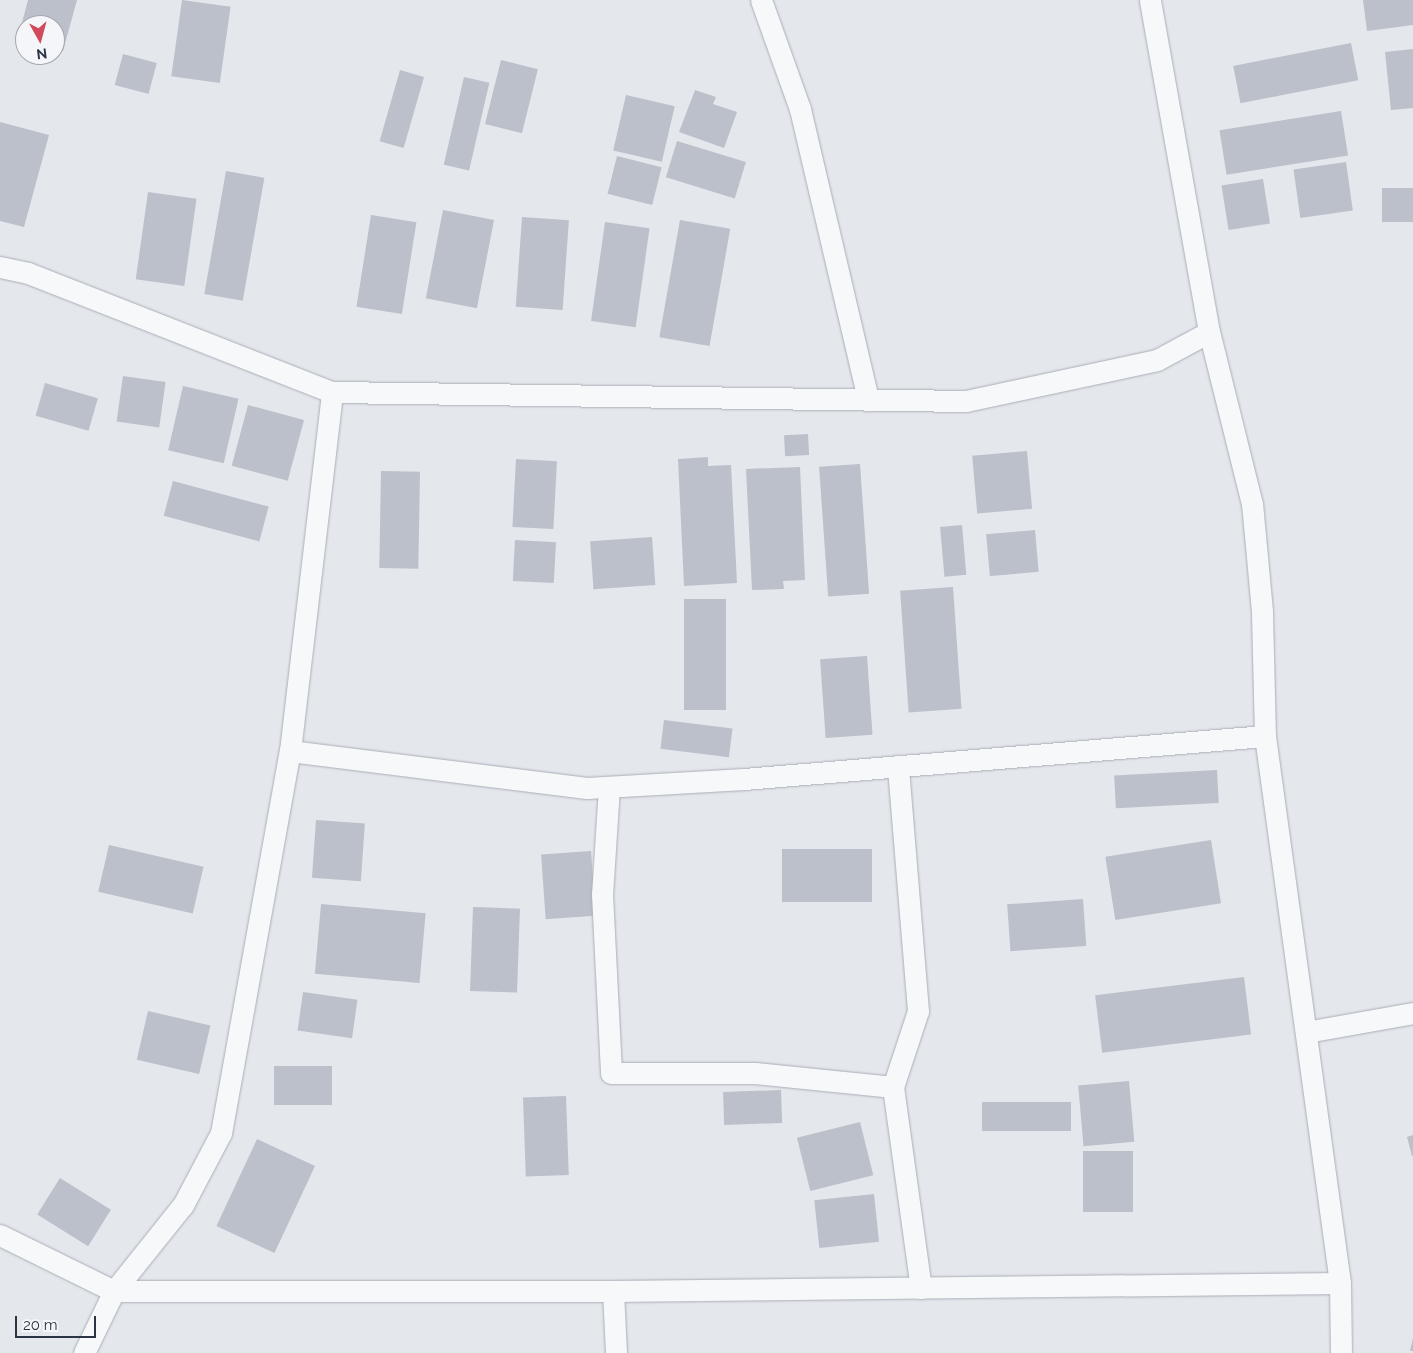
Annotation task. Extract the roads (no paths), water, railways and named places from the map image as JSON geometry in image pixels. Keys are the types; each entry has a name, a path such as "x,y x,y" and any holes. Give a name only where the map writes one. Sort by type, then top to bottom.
{"street":[{"path":"761,0 800,109 868,400"},
{"path":"1150,0 1209,332 1252,504 1262,611 1265,736 1340,1283 1341,1353"},
{"path":"0,267 28,273 332,392 966,401 1157,360 1209,332"},
{"path":"84,1353 114,1291 182,1205 221,1134 290,751 332,392"},
{"path":"290,751 587,788 898,766 1265,736"},
{"path":"898,766 918,1011 893,1087 921,1288"},
{"path":"609,786 602,894 611,1073 755,1073 893,1087"},
{"path":"1306,1032 1413,1013"},
{"path":"0,1235 114,1291 614,1292 1340,1283"},
{"path":"614,1292 616,1353"}]}
